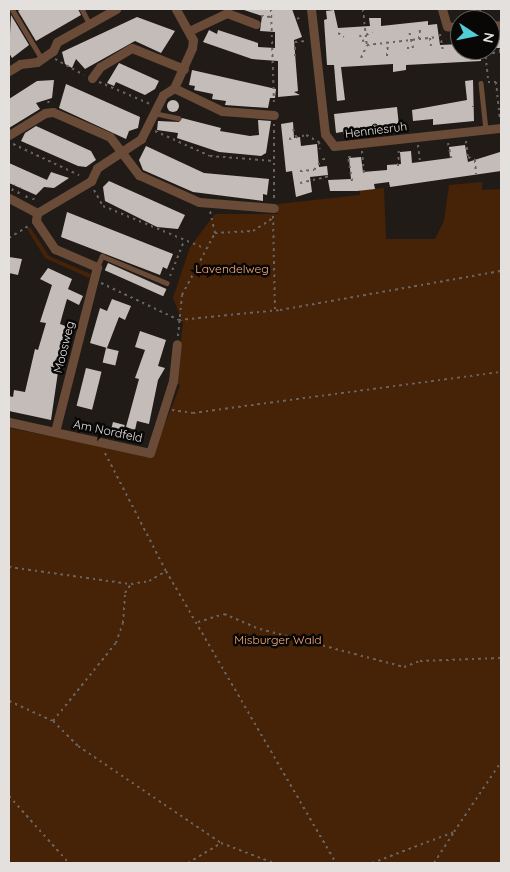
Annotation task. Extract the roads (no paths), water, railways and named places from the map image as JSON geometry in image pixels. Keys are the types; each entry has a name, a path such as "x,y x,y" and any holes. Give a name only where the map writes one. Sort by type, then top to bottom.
{"street":[{"path":"9,71 45,57 57,42 116,9"},
{"path":"36,217 89,182 97,168 141,140 162,95 174,88 184,69 193,44 189,31 176,9"},
{"path":"442,9 447,26 450,26"},
{"name":"Henniesruh","path":"309,12 325,134 331,144 341,147 501,128"},
{"path":"189,31 227,13 256,24"},
{"path":"92,78 100,67 132,48 184,69"},
{"path":"174,88 222,110 274,115"},
{"path":"9,135 50,112 110,137 139,175 200,202 273,213"},
{"path":"9,198 36,217 55,249 97,267"},
{"name":"Moosweg","path":"55,432 97,267"},
{"name":"Am Nordfeld","path":"9,422 150,453 165,409 177,344"}],"lane":[{"path":"12,9 45,57"},
{"path":"82,9 89,23"},
{"path":"481,83 486,130"},
{"path":"155,110 178,118"},
{"path":"97,267 102,256 167,283"}],"park label":[{"name":"Lavendelweg","path":"232,269"},
{"name":"Misburger Wald","path":"278,640"}]}
